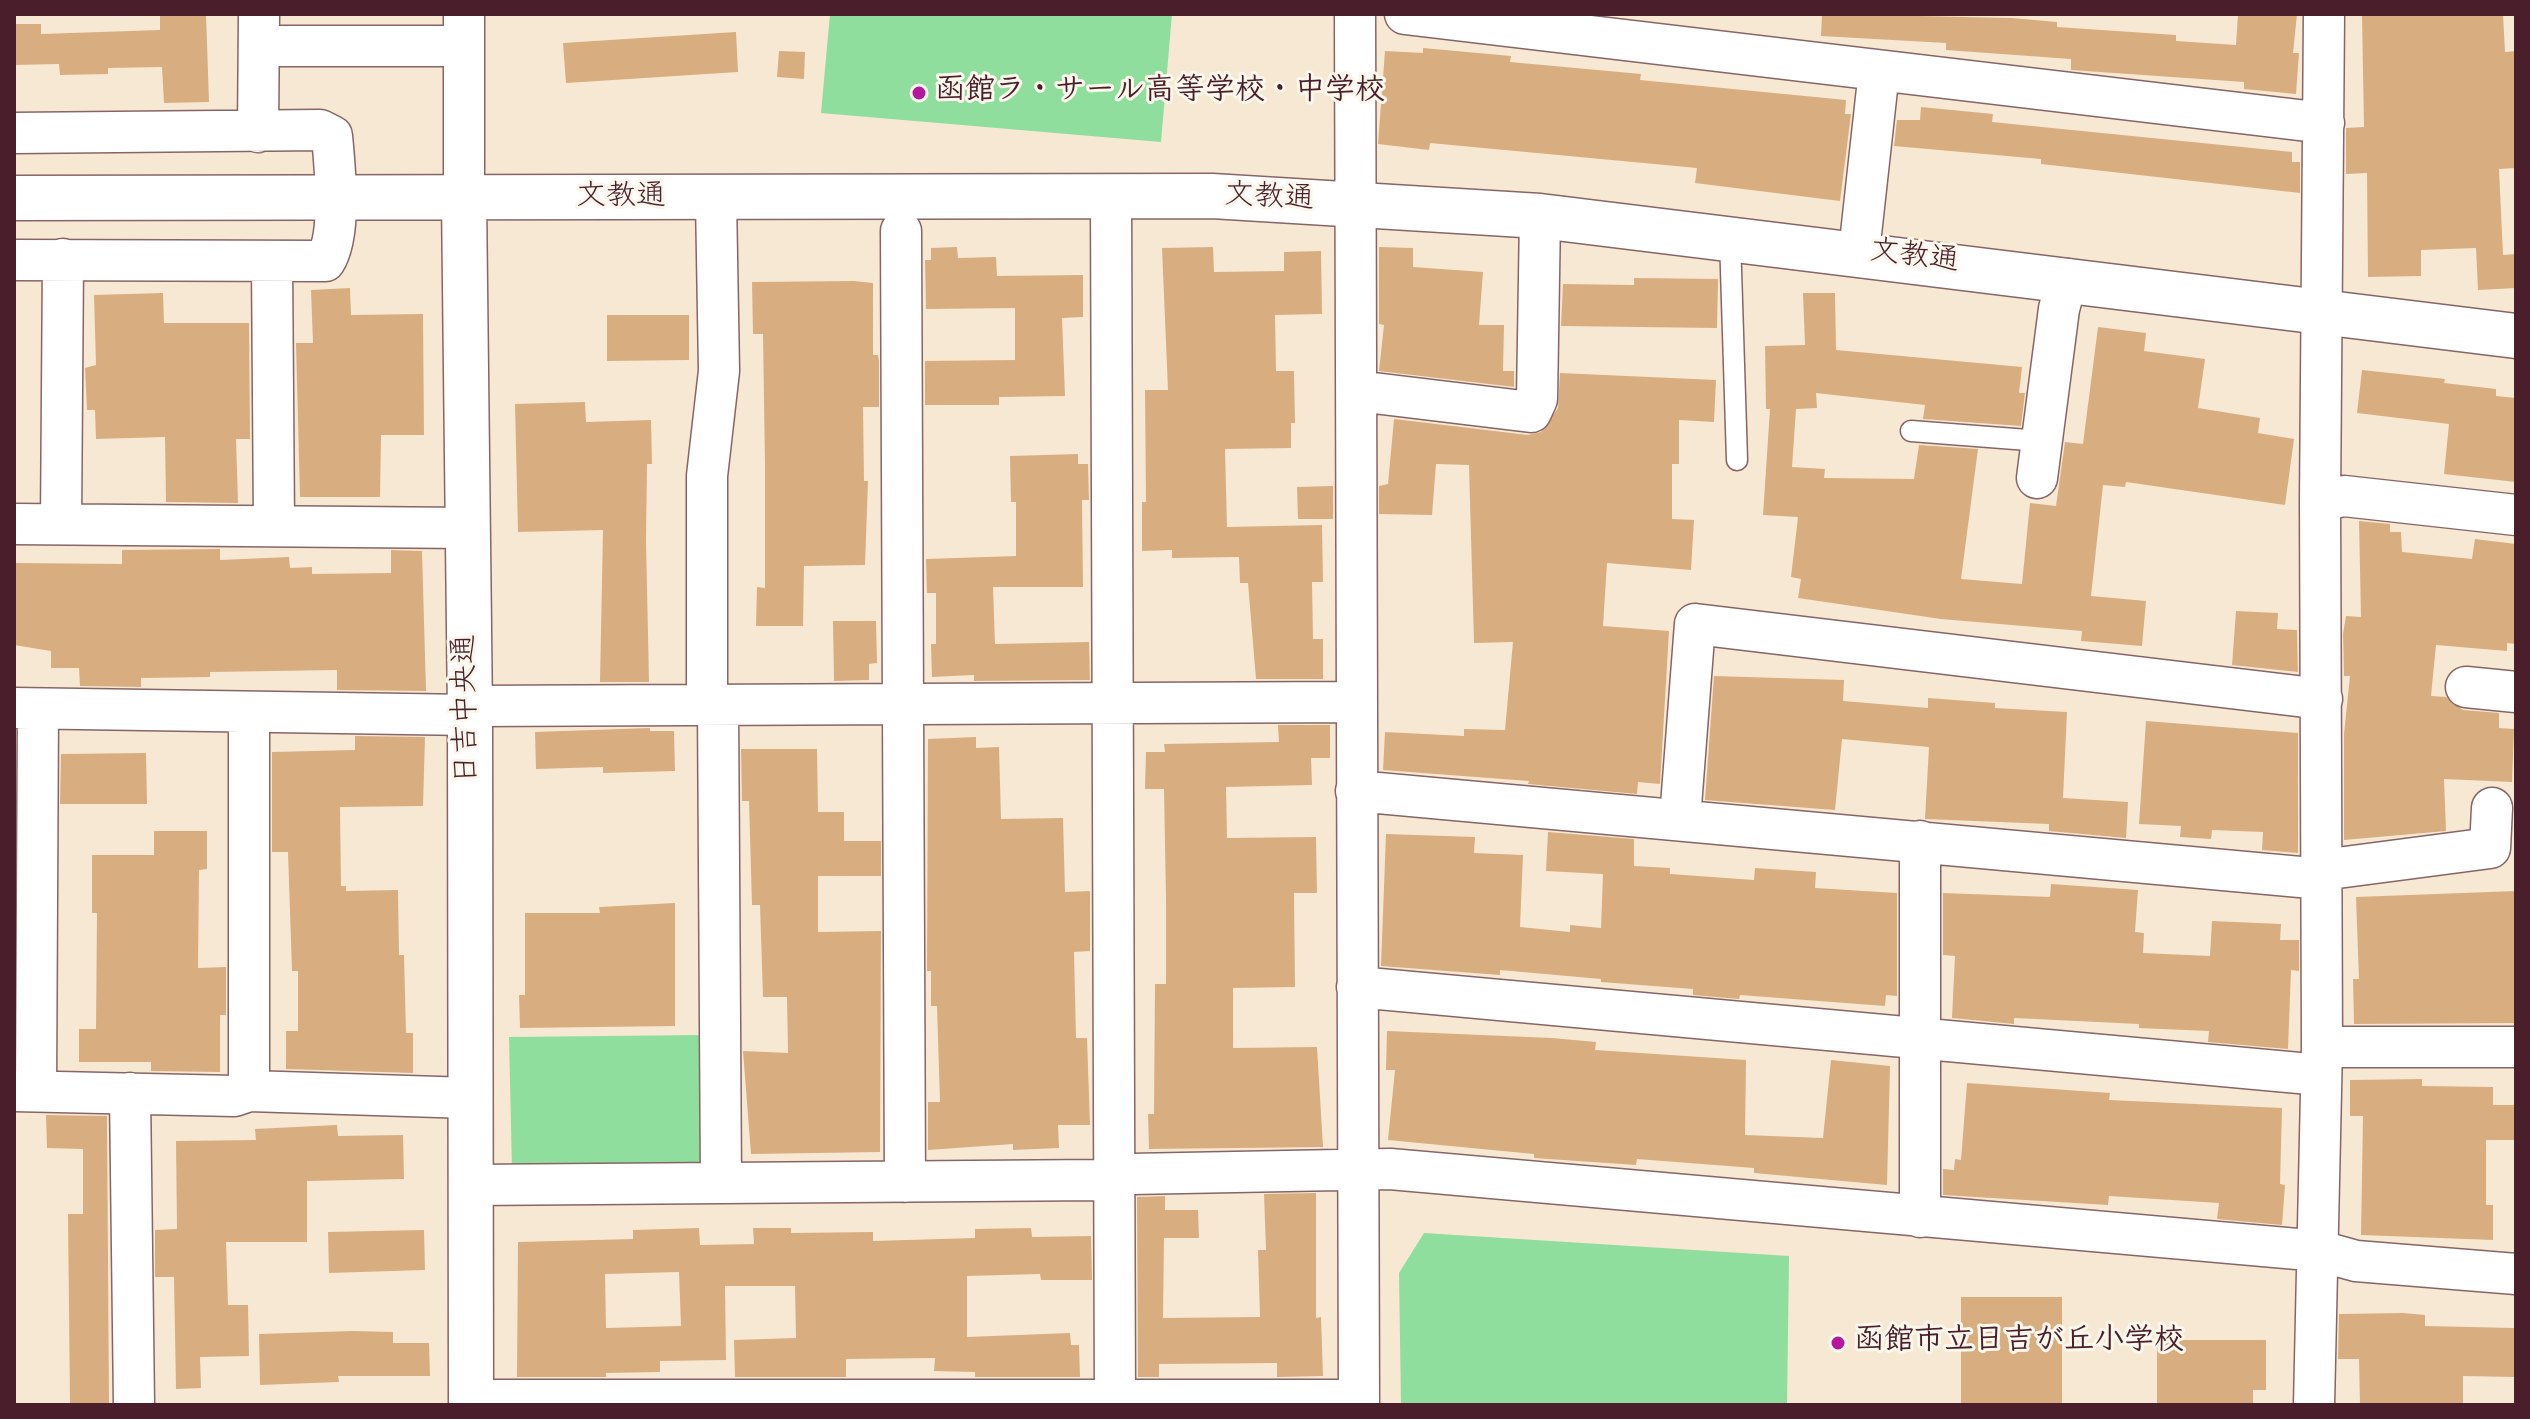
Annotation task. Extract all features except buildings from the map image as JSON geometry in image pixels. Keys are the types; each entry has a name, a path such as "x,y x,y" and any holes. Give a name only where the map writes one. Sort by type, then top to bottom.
{"street":[{"path":"471,1402 1359,1402 1355,14"},
{"path":"1405,14 2324,123"},
{"path":"2314,1405 2315,1284 2320,1251 2322,1061 2320,501 2324,14"},
{"path":"258,132 259,30 464,30"},
{"name":"日吉中央通","path":"464,30 470,710 471,1402"},
{"path":"1859,252 1879,71"},
{"path":"14,133 320,130 332,136 334,195 332,249 325,261 14,260"},
{"name":"文教通","path":"14,198 334,195 464,199 1212,196 1540,216 1859,252 2516,336"},
{"path":"1111,196 1115,1400"},
{"path":"716,199 719,371 707,476 721,1183"},
{"path":"1357,391 1531,412 1537,399 1540,216"},
{"path":"901,231 905,1182"},
{"path":"61,524 63,259"},
{"path":"272,263 274,525"},
{"path":"2039,460 2059,309 2067,279"},
{"path":"2320,501 2344,496 2516,515"},
{"path":"14,524 467,528"},
{"path":"1680,819 1695,624 2322,699"},
{"path":"2466,687 2516,692"},
{"path":"470,1098 249,1091 234,1096 25,1091 26,708 249,712 1357,702"},
{"path":"249,712 249,1091"},
{"path":"1356,791 2322,875 2490,848 2492,808"},
{"path":"1920,841 1920,1217"},
{"path":"1357,987 1920,1039 2322,1061 2516,1047"},
{"path":"130,1093 134,1405"},
{"path":"471,1185 905,1182 1390,1169 2320,1251 2356,1261 2516,1274"}],"lane":[{"path":"1730,238 1737,460"},
{"path":"1911,431 2039,460"}],"green space":[{"path":"830,14 1172,14 1161,142 821,113"},
{"path":"703,1035 704,1158 698,1167 512,1171 509,1037"},
{"path":"1424,1233 1789,1256 1787,1405 1401,1405 1399,1273"}],"place":[{"name":"函館ラ・サール高等学校・中学校","path":"919,93"},
{"name":"函館市立日吉が丘小学校","path":"1838,1343"}]}
